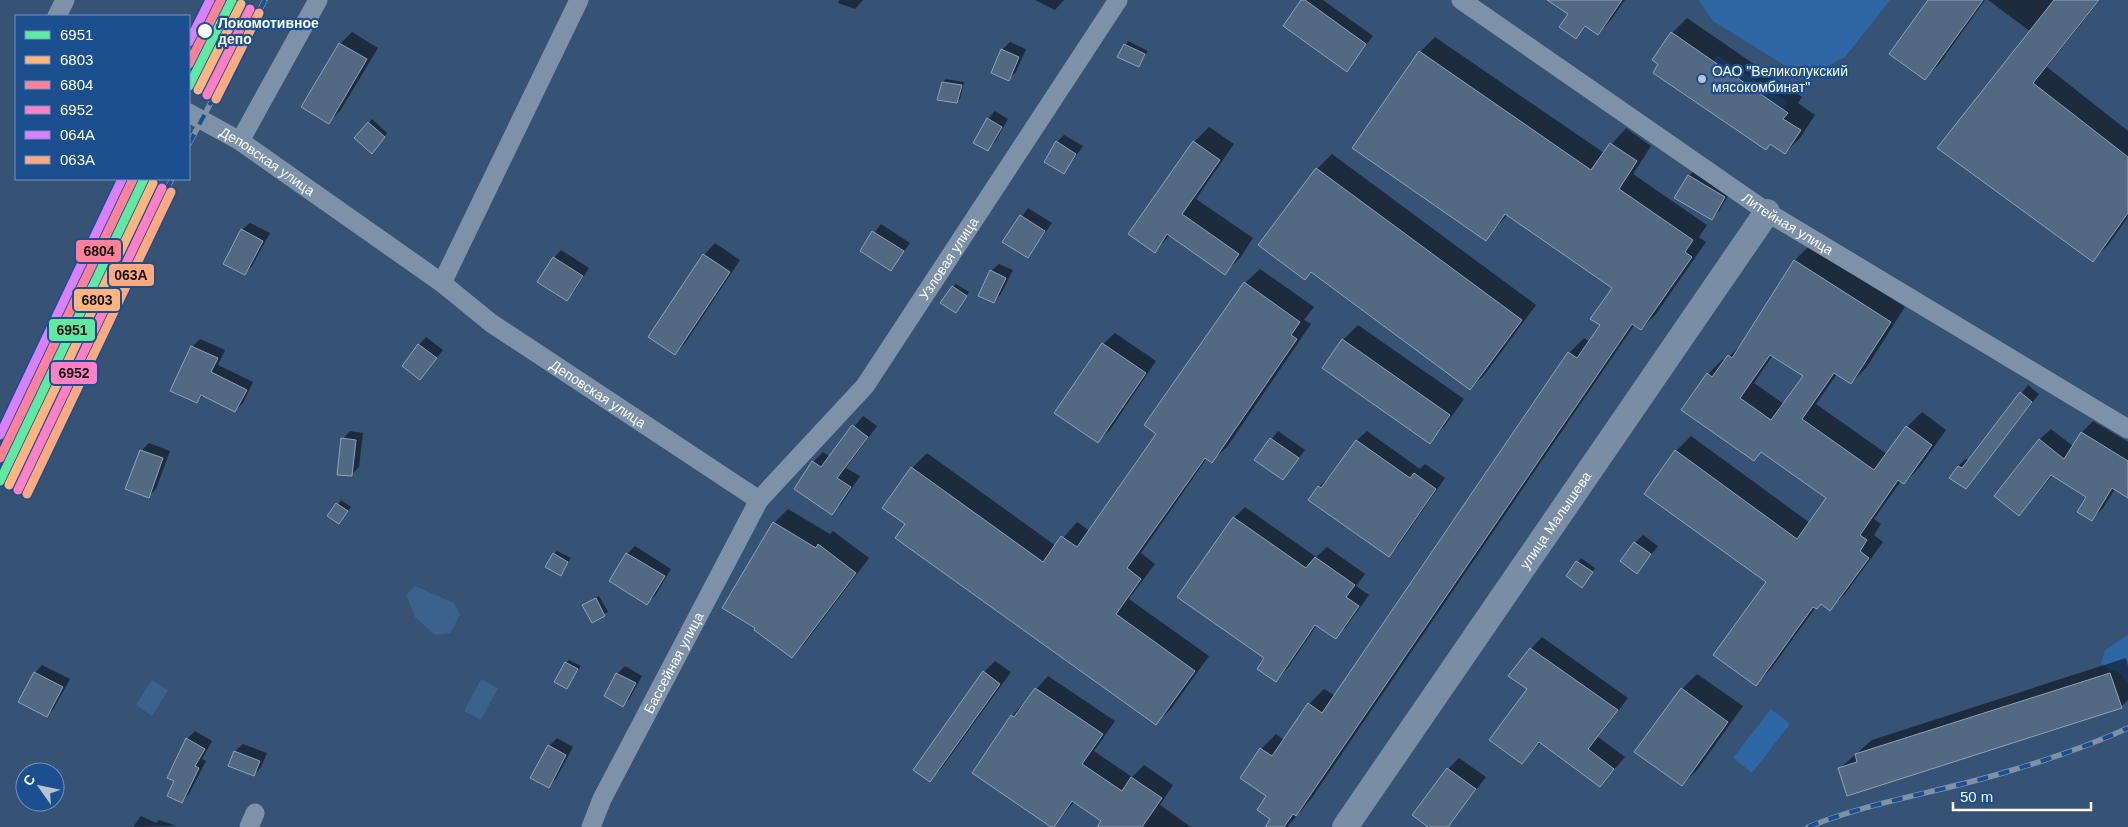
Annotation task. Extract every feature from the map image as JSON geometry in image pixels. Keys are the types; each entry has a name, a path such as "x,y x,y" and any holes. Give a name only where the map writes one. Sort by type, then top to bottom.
{"street":[{"path":"58,15 66,0"},
{"path":"240,140 318,0"},
{"path":"442,283 579,0"},
{"name":"Узловая улица","path":"759,500 865,386 1118,0"},
{"name":"Литейная улица","path":"1461,0 1767,212 2128,429"},
{"name":"Деповская улица","path":"190,114 240,140 442,283 491,323 759,500"},
{"name":"улица Малышева","path":"1345,827 1767,212"},
{"name":"Бассейная улица","path":"591,827 602,799 759,500"}],"shaded area":[{"path":"1699,0 1890,0 1845,57 1805,78 1713,21"},
{"path":"1717,55 1788,102 1779,116 1708,68"},
{"path":"415,586 454,603 460,615 450,633 435,635 415,617 406,595"},
{"path":"2128,635 2128,684 2122,675 2101,664 2105,650"},
{"path":"481,679 498,688 481,720 464,711"},
{"path":"152,680 168,690 152,716 136,705"},
{"path":"1771,709 1790,724 1752,773 1733,758"}],"building":[{"path":"1301,0 1305,0 1366,44 1347,72 1283,26"},
{"path":"1547,0 1622,0 1598,35 1585,26 1576,39 1559,27 1568,14"},
{"path":"1928,0 1983,0 1925,80 1889,54"},
{"path":"2054,0 2099,0 2033,83 2128,157 2128,213 2093,262 1937,148"},
{"path":"1671,32 1788,113 1783,119 1801,130 1785,154 1770,144 1766,150 1653,73 1658,64 1652,60"},
{"path":"339,43 367,59 329,124 301,107"},
{"path":"1124,44 1145,54 1139,67 1117,57"},
{"path":"1001,49 1019,57 1009,81 991,73"},
{"path":"1419,51 1591,170 1610,143 1637,161 1619,189 1693,240 1685,252 1692,257 1641,330 1632,324 1296,816 1293,814 1284,827 1265,827 1270,819 1257,810 1266,796 1240,778 1260,748 1272,756 1308,703 1322,713 1568,352 1577,358 1600,325 1590,319 1612,288 1505,214 1486,241 1352,148"},
{"path":"942,82 962,85 957,103 937,100"},
{"path":"987,118 1002,127 988,151 973,143"},
{"path":"368,122 385,137 372,154 354,138"},
{"path":"1056,141 1076,154 1064,174 1044,162"},
{"path":"1193,141 1220,160 1182,214 1239,254 1225,275 1167,234 1155,253 1128,234"},
{"path":"1316,168 1522,320 1470,390 1311,272 1305,280 1258,245"},
{"path":"1688,175 1725,197 1712,220 1674,198"},
{"path":"1020,215 1045,231 1028,258 1002,242"},
{"path":"241,229 263,241 245,275 223,264"},
{"path":"872,231 904,251 891,271 860,251"},
{"path":"703,254 730,272 675,355 648,337"},
{"path":"553,257 583,276 567,301 537,282"},
{"path":"1794,260 1891,322 1851,384 1834,373 1802,419 1874,470 1906,426 1932,445 1904,484 1898,480 1860,535 1867,540 1860,551 1869,558 1830,611 1821,604 1817,609 1813,607 1756,686 1713,655 1766,582 1644,494 1675,450 1797,539 1826,498 1761,452 1754,461 1681,410 1707,373 1712,377 1728,355 1732,358","holes":["1770,355 1803,376 1771,420 1740,398"]},
{"path":"990,270 1006,278 994,303 978,296"},
{"path":"1244,282 1300,322 1291,335 1297,339 1212,463 1205,458 1127,568 1141,579 1116,614 1195,671 1156,725 895,538 905,524 882,508 911,467 1043,562 1061,536 1077,547 1156,434 1144,425"},
{"path":"952,286 967,296 956,313 940,303"},
{"path":"1342,339 1450,415 1430,444 1322,368"},
{"path":"1102,343 1146,373 1098,443 1054,413"},
{"path":"418,344 437,358 420,380 402,366"},
{"path":"191,346 218,358 211,372 247,390 235,412 201,395 197,403 170,391"},
{"path":"2020,392 2032,402 1966,489 1949,478 1958,466 1962,468"},
{"path":"852,425 868,437 837,478 851,487 832,515 794,489 812,461 821,467"},
{"path":"2081,432 2128,461 2128,498 2112,488 2092,521 2077,512 2086,497 2051,475 2019,516 1994,496 2039,439 2064,459"},
{"path":"341,438 356,440 352,476 337,475"},
{"path":"1270,438 1299,458 1283,480 1254,460"},
{"path":"1356,440 1410,478 1414,473 1436,489 1389,557 1308,500 1318,486 1321,488"},
{"path":"140,450 163,458 149,498 125,489"},
{"path":"336,503 348,511 339,524 327,516"},
{"path":"1233,517 1306,568 1315,557 1355,585 1346,597 1359,606 1336,639 1315,625 1276,682 1257,669 1264,658 1177,597"},
{"path":"773,522 816,548 818,544 856,573 792,658 754,630 755,628 722,608"},
{"path":"1634,542 1651,554 1637,574 1620,561"},
{"path":"553,553 568,562 561,576 545,567"},
{"path":"626,553 665,576 647,605 609,581"},
{"path":"1576,561 1593,572 1582,588 1566,576"},
{"path":"596,598 605,616 592,623 582,605"},
{"path":"1530,648 1618,710 1588,749 1614,769 1600,787 1539,742 1522,764 1489,740 1527,689 1508,676"},
{"path":"565,662 578,669 567,689 554,682"},
{"path":"983,671 1000,684 930,782 913,770"},
{"path":"34,672 63,687 47,717 18,702"},
{"path":"616,673 636,683 623,707 604,696"},
{"path":"2110,673 2122,708 1847,796 1838,768 1857,762 1855,754"},
{"path":"1035,688 1103,734 1082,764 1122,791 1131,777 1162,798 1142,827 1097,827 1101,821 1072,801 1054,827 1051,827 972,773 1011,715 1014,717"},
{"path":"1681,688 1728,722 1682,786 1634,752"},
{"path":"186,738 205,749 195,766 199,768 182,803 167,796 174,781 167,778"},
{"path":"548,745 566,755 549,788 530,778"},
{"path":"234,751 260,761 254,776 228,766"},
{"path":"1447,768 1476,789 1448,827 1428,827 1412,815"}],"railway":[{"path":"190,142 265,0"},
{"path":"49,427 172,180"},
{"path":"1808,827 1857,810 1981,779 2052,758 2128,728"}],"transit line":[{"name":"064А","path":"190,40 210,0"},
{"name":"6804","path":"190,62 221,0"},
{"name":"6951","path":"190,84 232,0"},
{"name":"6803","path":"198,90 241,4"},
{"name":"6952","path":"207,95 250,9"},
{"name":"063А","path":"216,99 259,13"},
{"name":"064А","path":"0,435 122,180"},
{"name":"6804","path":"0,458 133,180"},
{"name":"6951","path":"0,481 144,180"},
{"name":"6803","path":"9,485 153,183"},
{"name":"6952","path":"18,490 162,188"},
{"name":"063А","path":"27,494 171,192"}],"place":[{"name":"Локомотивное депо","path":"205,31"},
{"name":"ОАО \"Великолукский мясокомбинат\"","path":"1702,79"}]}
